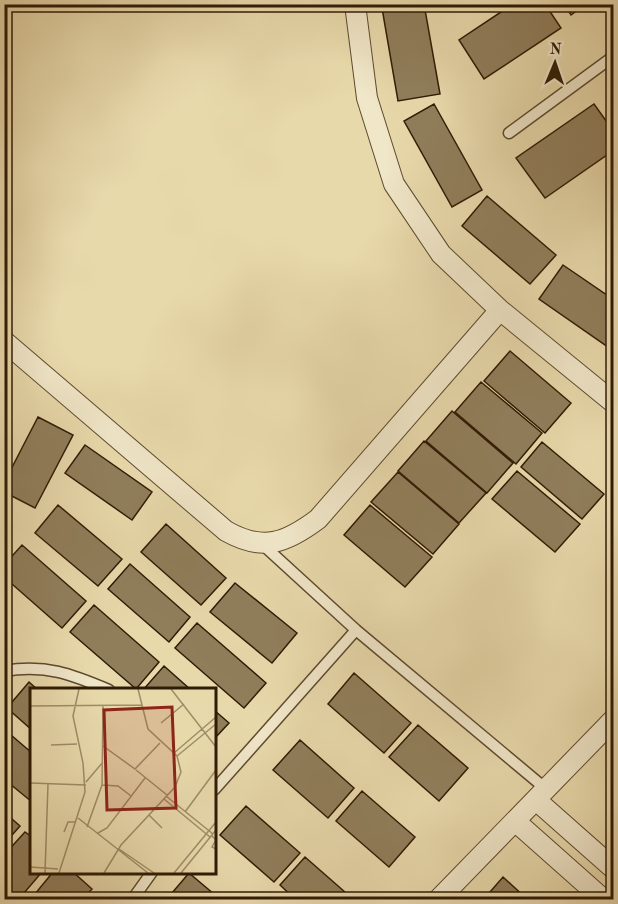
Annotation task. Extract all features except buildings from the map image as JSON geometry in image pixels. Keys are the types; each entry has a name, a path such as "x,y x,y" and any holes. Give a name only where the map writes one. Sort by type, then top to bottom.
{"street":[{"path":"355,4 367,98 394,184 441,254 500,310 614,403"},
{"path":"4,341 226,531 240,539 262,544 282,542 318,519 500,310"},
{"path":"438,900 614,719"},
{"path":"541,795 614,869"},
{"path":"515,821 604,900"}],"lane":[{"path":"509,133 614,56"},
{"path":"262,544 541,795"},
{"path":"216,785 356,630"},
{"path":"4,670 28,667 64,671 104,688"},
{"path":"132,900 151,874"}]}
